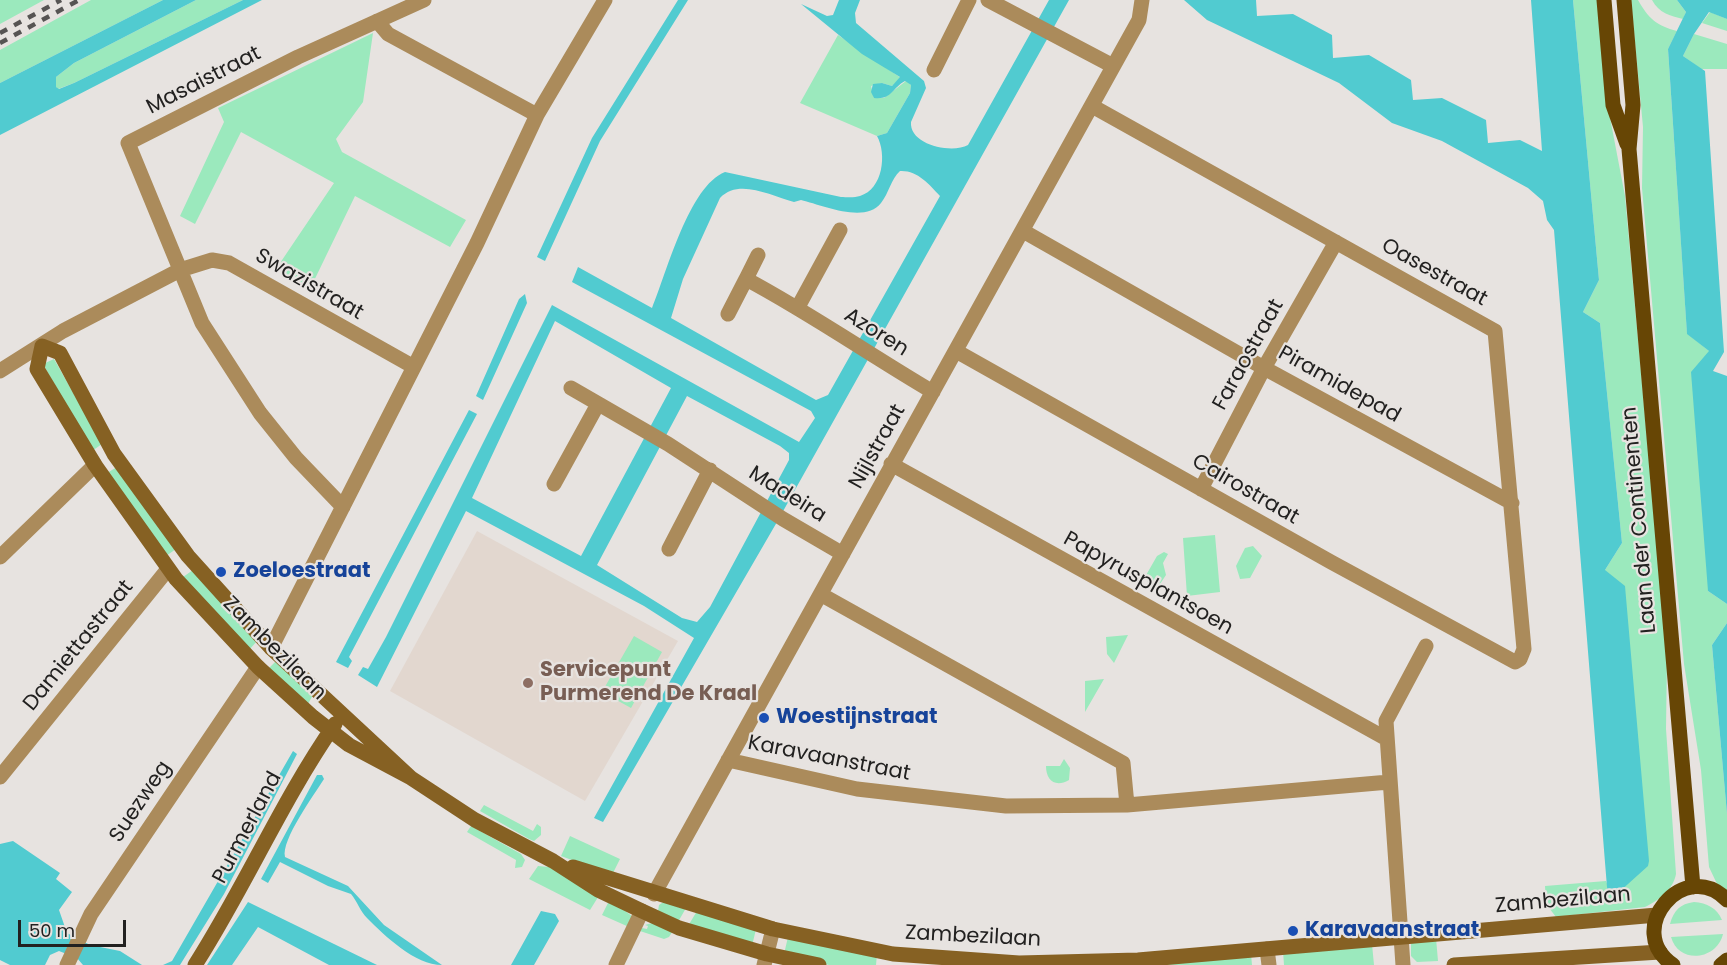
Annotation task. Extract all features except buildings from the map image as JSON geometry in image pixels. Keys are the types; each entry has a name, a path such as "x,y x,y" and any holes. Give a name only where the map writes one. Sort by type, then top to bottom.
{"main road":[{"name":"Laan der Continenten","path":"1604,0 1613,105 1629,149"},
{"name":"Laan der Continenten","path":"1624,0 1632,105 1629,149 1693,887"},
{"path":"1673,965 1660,952 1655,940 1657,915 1671,896 1693,887 1715,891 1727,900"},
{"path":"1721,965 1727,960"}],"street":[{"name":"Masaistraat","path":"344,507 297,458 260,413 202,323 128,143 298,57 424,0"},
{"path":"258,667 271,648 344,507 477,243 537,115 605,0"},
{"path":"934,70 969,0"},
{"path":"988,0 1113,66"},
{"name":"Nijlstraat","path":"642,911 654,894 822,595 891,464 1092,106 1139,20 1142,0"},
{"path":"377,21 388,34 537,115"},
{"name":"Oasestraat","path":"1092,106 1495,331 1524,649 1520,659 1515,662"},
{"path":"798,307 840,230"},
{"name":"Piramidepad","path":"1023,231 1264,368 1512,503"},
{"name":"Faraostraat","path":"1202,489 1264,368 1336,242"},
{"path":"728,314 758,255"},
{"name":"Swazistraat","path":"180,270 212,260 229,264 414,367"},
{"path":"0,370 63,331 180,270"},
{"name":"Azoren","path":"746,279 798,307 851,344 933,392"},
{"name":"Zambezilaan","path":"411,778 271,648 188,556 114,454 60,353 42,346 37,369 95,465 168,569 258,667 330,731 349,745 411,778 475,820 553,861 598,890 679,928 766,960 819,965"},
{"name":"Cairostraat","path":"956,351 1515,662"},
{"name":"Madeira","path":"571,388 668,444 783,519 843,554"},
{"path":"554,484 598,404"},
{"path":"0,557 95,465 114,454"},
{"name":"Papyrusplantsoen","path":"891,464 1385,738"},
{"path":"669,549 710,470"},
{"path":"168,569 188,556"},
{"name":"Damiettastraat","path":"0,777 168,569"},
{"path":"822,595 1123,763 1126,805"},
{"path":"1403,965 1385,738 1386,721 1426,646"},
{"name":"Suezweg","path":"68,962 91,914 258,667"},
{"name":"Purmerland","path":"195,965 315,751 342,714"},
{"name":"Karavaanstraat","path":"728,760 856,789 919,798 1006,806 1126,805 1389,782"},
{"name":"Zambezilaan","path":"553,861 773,929 893,959 1019,964 1268,957 1402,936 1657,915"},
{"path":"616,965 642,911"},
{"path":"766,960 773,929"},
{"path":"1454,965 1660,952"}],"shaded area":[{"path":"477,531 678,641 585,801 390,691"}],"green space":[{"path":"0,0 44,0 0,24"},
{"path":"91,0 163,0 0,83 0,50"},
{"path":"196,0 243,0 74,83 58,89 56,87 56,77 74,63"},
{"path":"1573,0 1598,0 1607,102 1625,196 1667,658 1666,729 1676,874 1665,894 1645,907 1556,917 1546,904 1545,886 1606,881 1611,894 1617,893 1605,570 1622,543 1600,323 1583,312 1599,280"},
{"path":"1631,0 1638,0 1649,16 1659,24 1677,31 1668,49 1687,333 1709,351 1708,591 1727,604 1727,623 1712,645 1727,814 1727,891 1718,886 1709,867 1701,770 1684,664 1642,188 1643,127"},
{"path":"1652,0 1677,0 1686,12 1683,19 1661,11"},
{"path":"1710,12 1727,19 1727,31 1702,23"},
{"path":"373,33 363,102 336,139 342,152 466,220 450,247 355,196 310,289 276,269 334,183 241,132 195,224 180,216 224,122 218,108"},
{"path":"1694,34 1727,44 1727,69 1701,69 1683,56"},
{"path":"838,35 901,78 892,86 882,83 871,86 874,98 884,98 906,81 911,85 910,93 887,133 877,136 800,103"},
{"path":"54,359 102,444 92,451 43,364"},
{"path":"117,467 176,549 166,556 107,473"},
{"path":"1215,535 1220,592 1187,596 1183,538"},
{"path":"1253,546 1262,556 1250,578 1240,579 1236,566 1245,548"},
{"path":"1164,552 1168,554 1163,563 1166,575 1160,584 1150,586 1145,577 1157,556"},
{"path":"193,570 258,640 249,650 183,577"},
{"path":"1128,635 1114,663 1107,654 1106,637"},
{"path":"634,636 662,652 631,708 602,692"},
{"path":"277,660 314,693 308,704 268,669"},
{"path":"1104,679 1085,712 1085,681"},
{"path":"1064,759 1070,768 1069,780 1056,783 1050,779 1046,766 1060,766"},
{"path":"484,805 533,831 537,824 541,827 541,835 534,841 529,839 480,811"},
{"path":"471,826 521,854 525,860 522,867 515,868 516,860 467,832"},
{"path":"570,836 620,859 612,875 561,856"},
{"path":"538,866 549,867 600,894 590,910 529,879"},
{"path":"610,899 633,917 629,927 602,915"},
{"path":"665,901 686,908 678,922 658,911 659,905"},
{"path":"1694,902 1711,907 1722,920 1670,924 1678,908"},
{"path":"697,911 756,929 752,946 688,926"},
{"path":"652,923 674,929 669,937 664,939 640,931 642,928 647,929 648,926 645,925"},
{"path":"1723,934 1713,949 1698,956 1682,952 1675,946 1671,937"},
{"path":"788,937 877,954 876,965 829,965 784,954"},
{"path":"1436,938 1438,961 1417,962 1411,956 1411,943"},
{"path":"1372,944 1374,965 1284,965 1283,951"},
{"path":"1251,954 1252,965 1156,965"}],"water":[{"path":"163,0 196,0 74,63 56,77 56,87 59,89 74,83 243,0 262,0 0,135 0,83"},
{"path":"678,0 688,0 600,141 545,261 537,257 592,138"},
{"path":"839,0 860,0 855,13 856,23 924,81 926,88 911,122 912,130 924,142 942,148 961,148 968,145 1049,0 1069,0 777,522 603,822 594,818 694,638 644,606 466,511 377,687 358,675 363,667 368,669 386,637 552,305 799,442 815,418 811,411 572,282 578,267 652,308 690,212 712,180 725,172 841,197 860,196 874,186 882,161 877,136 887,133 910,93 911,85 905,81 885,97 874,98 871,92 873,84 882,83 892,86 900,77 862,54 801,4 827,16 833,15","holes":["900,171 917,175 940,196 828,395 816,400 671,318 683,279 720,198 728,192 736,189 756,190 794,202 801,200 831,209 854,213 865,212 881,203","555,321 671,388 581,556 472,498","687,396 789,453 789,460 710,607 697,622 682,618 597,565"]},
{"path":"1184,0 1256,0 1257,16 1293,14 1332,35 1333,58 1369,55 1411,80 1413,100 1442,98 1486,120 1488,143 1520,140 1542,151 1531,0 1573,0 1599,280 1583,312 1600,323 1622,543 1605,570 1625,586 1649,861 1648,866 1618,893 1608,893 1607,887 1554,230 1547,220 1543,201 1528,188 1442,141 1392,123 1339,83 1207,20"},
{"path":"1677,0 1727,0 1727,19 1709,12 1683,56 1705,71 1724,352 1713,371 1727,376 1727,604 1708,591 1691,372 1709,351 1687,334 1668,49 1686,12"},
{"path":"525,294 527,303 483,400 476,396 519,299"},
{"path":"469,410 477,414 349,657 352,661 348,668 336,662"},
{"path":"1727,623 1727,814 1712,645"},
{"path":"293,751 297,754 224,894 180,965 163,965 172,961"},
{"path":"317,775 322,775 324,779 293,829 285,849 285,857 348,886 384,925 442,965 421,960 392,941 365,915 351,894 328,886 280,862 268,883 261,879"},
{"path":"13,841 60,873 56,879 72,892 59,910 67,933 90,945 120,951 142,965 83,965 77,958 59,951 50,955 45,965 10,965 0,960 0,844"},
{"path":"248,902 377,965 329,965 258,927 232,965 207,965"},
{"path":"541,911 555,914 559,921 534,965 511,965"}],"railway":[{"path":"0,33 61,0"},
{"path":"0,43 79,0"}],"place":[{"name":"Zoeloestraat","path":"221,572"},
{"name":"Servicepunt Purmerend De Kraal","path":"528,683"},
{"name":"Woestijnstraat","path":"764,718"},
{"name":"Karavaanstraat","path":"1293,931"}]}
